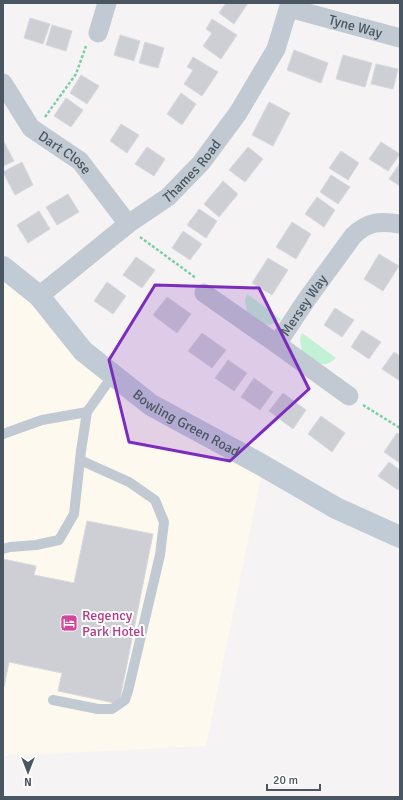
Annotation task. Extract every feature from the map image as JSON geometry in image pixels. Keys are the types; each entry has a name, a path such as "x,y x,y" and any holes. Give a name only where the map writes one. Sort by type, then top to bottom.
{"street":[{"path":"98,33 107,3"},
{"name":"Tyne Way","path":"289,5 400,38"},
{"name":"Thames Road","path":"39,296 128,224 168,196 201,163 238,113 276,49 289,5"},
{"name":"Dart Close","path":"3,83 30,128 80,161 128,224"},
{"name":"Mersey Way","path":"204,293 277,344 307,299 353,236 360,229 374,223 388,222 400,224"},
{"name":"Bowling Green Road","path":"3,267 39,296 83,351 150,405 260,464 336,508 400,537"},
{"path":"277,344 349,396"}],"lane":[{"path":"3,549 36,545 59,540 74,514 87,412 113,375"},
{"path":"3,434 42,420 87,412"},
{"path":"53,700 98,709 112,709 124,700 128,691 161,548 164,522 155,500 129,482 80,460"}],"path":[{"path":"36,131 76,74 88,40 98,33"},
{"path":"128,224 141,238 206,285 204,293"},
{"path":"349,396 400,428"}],"highlighted area":[{"path":"155,285 259,288 309,389 230,461 129,442 109,360"}],"shaded area":[{"path":"3,272 84,364 132,406 262,472 206,746 3,756"}],"green space":[{"path":"247,294 281,319 276,323 267,324 255,319 247,312 245,300"},
{"path":"302,333 336,358 327,364 318,363 310,359 302,352 300,339"}],"building":[{"path":"226,3 248,3 234,24 219,13"},
{"path":"30,18 50,24 43,44 24,38"},
{"path":"212,19 237,35 221,59 203,46 212,33 206,29"},
{"path":"52,25 72,31 66,51 46,45"},
{"path":"120,35 140,41 134,61 114,55"},
{"path":"145,42 164,48 158,68 139,63"},
{"path":"294,50 328,63 321,83 287,70"},
{"path":"343,55 372,63 365,87 336,79"},
{"path":"193,57 218,72 202,96 184,84 193,70 187,67"},
{"path":"376,64 398,69 393,89 371,84"},
{"path":"81,75 99,86 87,104 70,93"},
{"path":"181,93 196,104 182,125 167,114"},
{"path":"66,98 83,110 71,127 54,116"},
{"path":"269,102 290,113 273,146 252,135"},
{"path":"121,124 139,135 127,153 110,141"},
{"path":"3,140 14,161 3,166"},
{"path":"381,142 400,154 388,171 369,159"},
{"path":"147,147 165,159 154,176 135,164"},
{"path":"248,147 263,159 245,182 229,170"},
{"path":"341,151 359,163 348,180 329,168"},
{"path":"22,162 33,185 15,195 3,172"},
{"path":"400,163 400,186 389,179"},
{"path":"331,175 350,187 338,204 320,192"},
{"path":"223,181 238,194 219,217 204,204"},
{"path":"68,194 79,212 57,225 46,207"},
{"path":"317,197 335,210 324,227 305,214"},
{"path":"199,209 217,221 206,238 187,225"},
{"path":"39,211 50,229 28,243 17,225"},
{"path":"292,222 311,234 296,259 276,247"},
{"path":"183,231 202,244 190,260 172,248"},
{"path":"379,254 399,266 383,291 364,279"},
{"path":"136,257 155,270 142,288 123,275"},
{"path":"268,258 288,270 272,295 252,283"},
{"path":"107,282 126,296 113,314 94,301"},
{"path":"167,297 191,314 177,333 153,315"},
{"path":"335,308 354,320 342,337 324,325"},
{"path":"362,330 381,342 369,359 351,347"},
{"path":"202,333 226,350 212,368 188,351"},
{"path":"394,352 400,356 400,381 382,369"},
{"path":"228,360 247,373 234,391 215,378"},
{"path":"254,378 273,392 260,410 241,397"},
{"path":"283,393 306,410 293,429 269,411"},
{"path":"321,416 345,433 332,452 308,434"},
{"path":"397,433 400,435 400,463 384,452"},
{"path":"389,462 400,470 400,487 398,490 378,476"},
{"name":"Regency Park Hotel","path":"87,521 153,534 119,704 58,691 62,673 9,662 3,687 3,559 36,566 34,575 74,583"}],"place":[{"name":"Regency Park Hotel","path":"69,623"}]}
